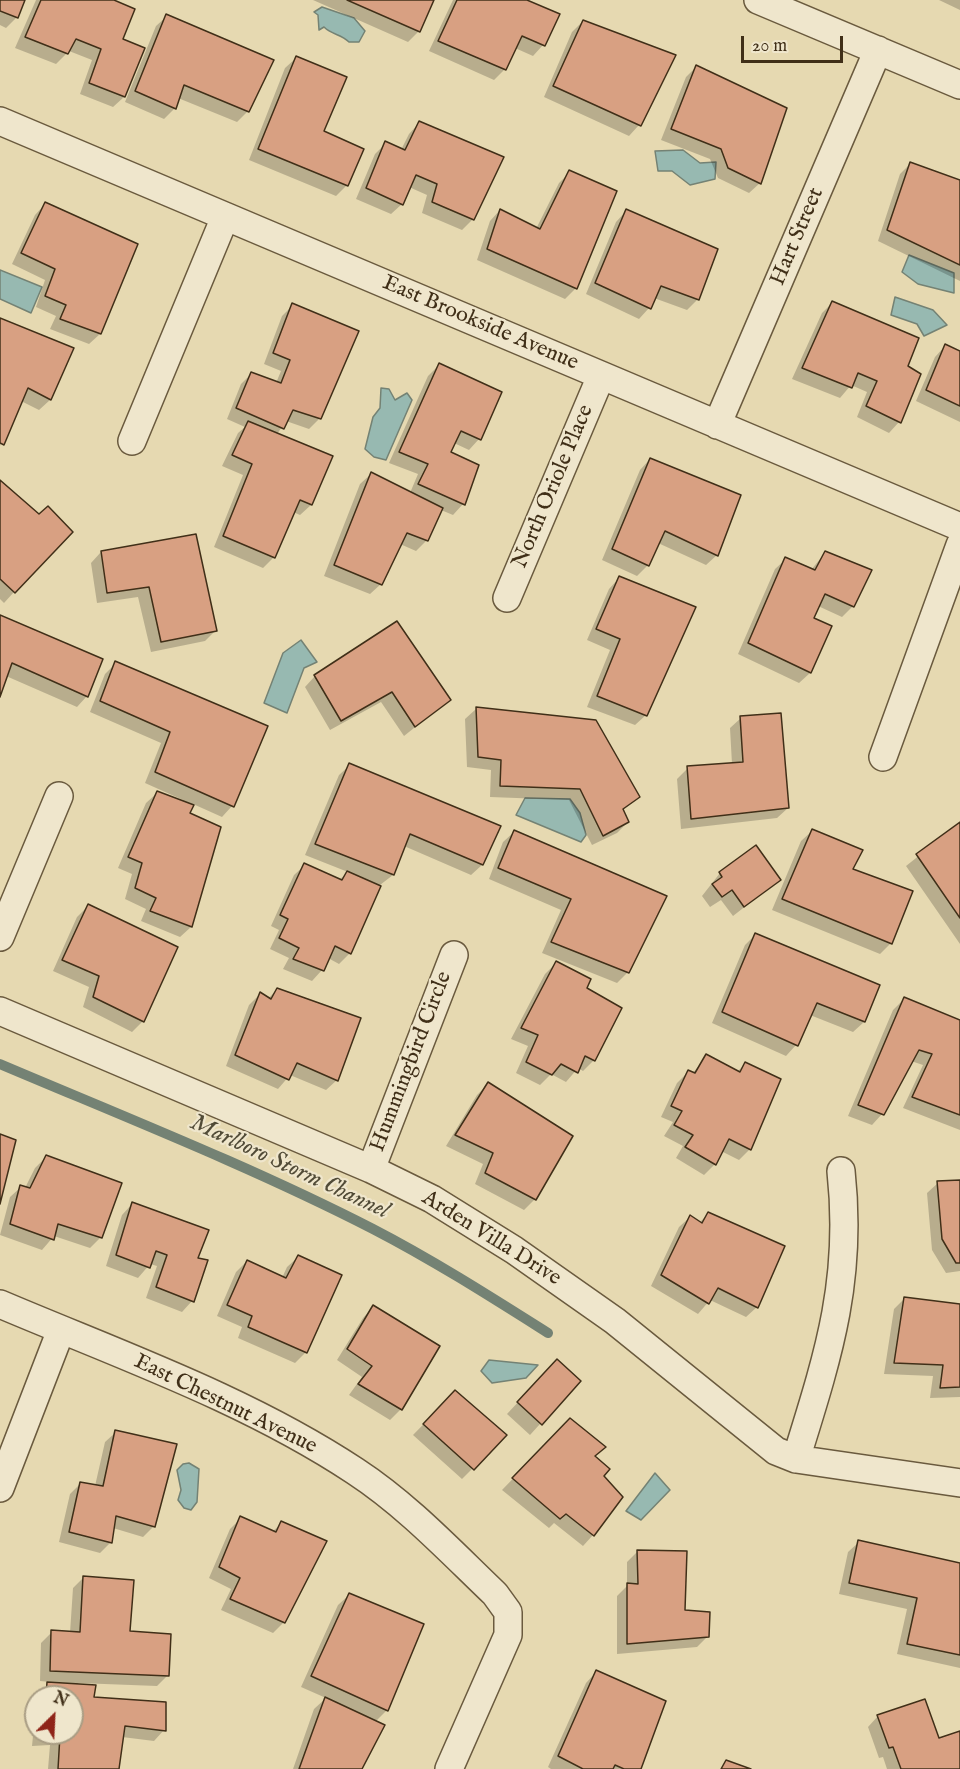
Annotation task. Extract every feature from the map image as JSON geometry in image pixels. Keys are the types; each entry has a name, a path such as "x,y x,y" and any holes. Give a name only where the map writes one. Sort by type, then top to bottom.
{"street":[{"path":"758,0 960,85"},
{"name":"Hart Street","path":"717,425 878,50"},
{"name":"East Brookside Avenue","path":"0,121 960,527"},
{"path":"132,441 225,217"},
{"name":"North Oriole Place","path":"507,598 601,376"},
{"path":"883,757 960,545"},
{"path":"0,937 59,796"},
{"name":"Hummingbird Circle","path":"371,1169 454,955"},
{"name":"Arden Villa Drive","path":"0,1011 371,1169 432,1199 542,1269 615,1321 776,1451 796,1459 960,1483"},
{"path":"796,1459 830,1350 837,1311 845,1227 841,1171"},
{"name":"East Chestnut Avenue","path":"0,1304 271,1421 355,1471 420,1522 495,1594 508,1612 508,1635 449,1769"},
{"path":"0,1488 61,1330"}],"water":[{"path":"322,7 354,18 365,31 359,42 349,42 324,27 319,30 318,15 314,12"},
{"path":"683,150 700,163 716,162 715,179 690,185 672,171 658,171 655,151"},
{"path":"909,255 954,273 954,293 918,284 902,272"},
{"path":"0,270 42,287 31,313 0,299"},
{"path":"895,297 933,310 947,325 924,336 917,324 891,315"},
{"path":"381,388 389,389 395,400 407,393 412,400 386,460 374,457 365,449 373,417 380,408"},
{"path":"301,640 317,662 304,668 287,713 264,703 283,653"},
{"path":"525,798 570,799 580,813 586,835 581,842 516,815"},
{"path":"489,1360 538,1365 526,1378 492,1383 481,1371"},
{"path":"189,1463 199,1469 197,1502 191,1510 184,1508 178,1500 181,1490 177,1470 183,1464"},
{"path":"655,1473 670,1490 641,1520 626,1511"}],"building":[{"path":"0,0 25,0 18,18 0,11"},
{"path":"41,0 114,0 135,9 123,39 145,48 125,97 89,83 101,49 76,39 68,54 25,37"},
{"path":"347,0 434,0 420,32"},
{"path":"457,0 527,0 560,14 545,46 522,36 506,70 438,41"},
{"path":"166,14 274,60 249,112 184,85 176,109 135,91"},
{"path":"583,20 676,55 641,126 553,86"},
{"path":"296,56 347,77 324,131 364,149 348,186 258,149"},
{"path":"696,65 787,108 761,184 728,168 721,149 671,129"},
{"path":"419,121 504,157 474,220 432,202 437,184 416,175 403,205 366,188 385,141 405,150"},
{"path":"910,162 960,180 960,265 887,230"},
{"path":"569,170 617,191 577,289 487,249 500,209 540,229"},
{"path":"45,202 138,244 101,334 60,319 66,305 45,296 55,269 21,253"},
{"path":"626,209 718,249 699,300 661,286 651,309 595,283"},
{"path":"832,301 919,338 908,366 921,374 901,423 866,406 877,381 858,373 852,388 802,368"},
{"path":"292,303 359,331 321,419 293,410 284,429 236,408 251,372 281,383 290,360 273,353"},
{"path":"0,318 74,348 51,400 28,388 4,445 0,443"},
{"path":"945,344 960,351 960,406 926,390"},
{"path":"439,363 502,392 481,440 461,431 451,452 479,465 465,505 418,484 428,464 399,452"},
{"path":"248,421 333,456 312,505 300,500 275,558 223,536 252,464 232,455"},
{"path":"650,458 741,495 718,556 665,531 649,566 612,549"},
{"path":"371,472 443,508 428,541 407,533 382,585 334,565"},
{"path":"0,480 39,514 48,506 73,532 15,593 0,579"},
{"path":"196,534 217,631 161,642 149,587 107,593 101,551"},
{"path":"825,551 872,570 854,607 825,594 814,618 832,626 811,673 748,643 785,557 815,570"},
{"path":"619,576 696,607 647,716 597,696 620,639 596,629"},
{"path":"0,615 103,659 88,697 12,663 0,697"},
{"path":"397,621 451,700 415,727 392,692 341,721 314,675"},
{"path":"115,661 268,726 234,807 155,772 170,732 100,701"},
{"path":"476,707 596,720 640,797 623,809 629,822 603,836 580,789 500,786 501,760 478,757"},
{"path":"781,713 789,808 691,819 687,766 743,762 740,716"},
{"path":"349,763 501,826 483,865 410,834 394,875 315,844"},
{"path":"157,791 194,805 190,813 221,827 192,927 150,911 156,898 135,888 142,863 128,857"},
{"path":"960,822 960,918 916,854"},
{"path":"812,829 863,850 853,869 913,891 892,944 782,899"},
{"path":"514,830 667,896 629,973 551,942 571,899 498,868"},
{"path":"756,845 781,880 744,907 732,890 722,897 712,884 722,877 719,872"},
{"path":"304,863 342,880 347,871 381,886 351,954 335,946 324,971 293,959 299,948 279,938 288,919 280,915"},
{"path":"88,904 178,947 144,1022 93,997 99,976 62,960"},
{"path":"755,933 880,985 865,1022 817,1003 798,1046 722,1012"},
{"path":"556,961 591,979 587,988 622,1008 595,1061 585,1056 578,1073 561,1064 552,1075 526,1062 538,1035 521,1028"},
{"path":"277,988 361,1018 338,1081 297,1063 289,1080 235,1055 260,992 271,999"},
{"path":"904,997 960,1020 960,1115 912,1097 932,1054 919,1050 884,1115 858,1105"},
{"path":"706,1054 740,1072 745,1062 781,1079 751,1150 729,1139 716,1165 685,1147 693,1135 674,1125 682,1111 671,1106 688,1070 695,1073"},
{"path":"488,1082 573,1136 536,1200 485,1173 493,1153 455,1135"},
{"path":"0,1134 16,1140 0,1204"},
{"path":"46,1155 122,1183 102,1238 58,1224 54,1240 10,1224 20,1185 30,1188"},
{"path":"960,1180 960,1263 956,1263 942,1239 937,1181"},
{"path":"132,1202 209,1230 198,1258 208,1260 194,1302 156,1287 167,1255 156,1251 150,1268 116,1255"},
{"path":"708,1212 785,1246 758,1308 718,1288 709,1304 661,1275 690,1215 702,1223"},
{"path":"298,1255 342,1275 307,1353 248,1327 252,1316 227,1305 247,1260 286,1278"},
{"path":"904,1297 960,1304 960,1387 940,1388 943,1365 894,1363"},
{"path":"373,1305 440,1346 402,1410 358,1384 372,1366 347,1349"},
{"path":"557,1359 581,1381 542,1425 517,1402"},
{"path":"455,1390 507,1435 474,1470 423,1424"},
{"path":"570,1418 606,1447 595,1456 610,1469 604,1476 623,1497 594,1536 566,1514 560,1519 512,1478"},
{"path":"115,1430 177,1444 155,1527 116,1516 112,1543 69,1532 80,1482 103,1486"},
{"path":"240,1516 276,1532 281,1521 327,1541 285,1623 230,1599 240,1578 219,1567"},
{"path":"858,1540 960,1563 960,1655 907,1644 917,1598 849,1583"},
{"path":"637,1550 687,1551 685,1610 710,1612 709,1637 627,1644 627,1583 638,1584"},
{"path":"83,1576 134,1580 130,1631 171,1634 169,1676 50,1671 51,1630 80,1632"},
{"path":"349,1593 424,1624 388,1711 311,1676"},
{"path":"596,1670 666,1701 641,1769 624,1769 615,1765 613,1769 583,1769 558,1756"},
{"path":"47,1682 96,1685 94,1697 166,1702 166,1731 125,1726 119,1769 58,1769 59,1745 84,1745 84,1685 47,1685"},
{"path":"325,1697 385,1725 362,1769 299,1769"},
{"path":"925,1699 939,1738 960,1731 960,1769 901,1769 893,1747 889,1748 877,1715"},
{"path":"726,1760 751,1769 721,1769"}],"waterway":[{"name":"Marlboro Storm Channel","path":"0,1064 188,1143 327,1206 418,1253 548,1333"}]}
